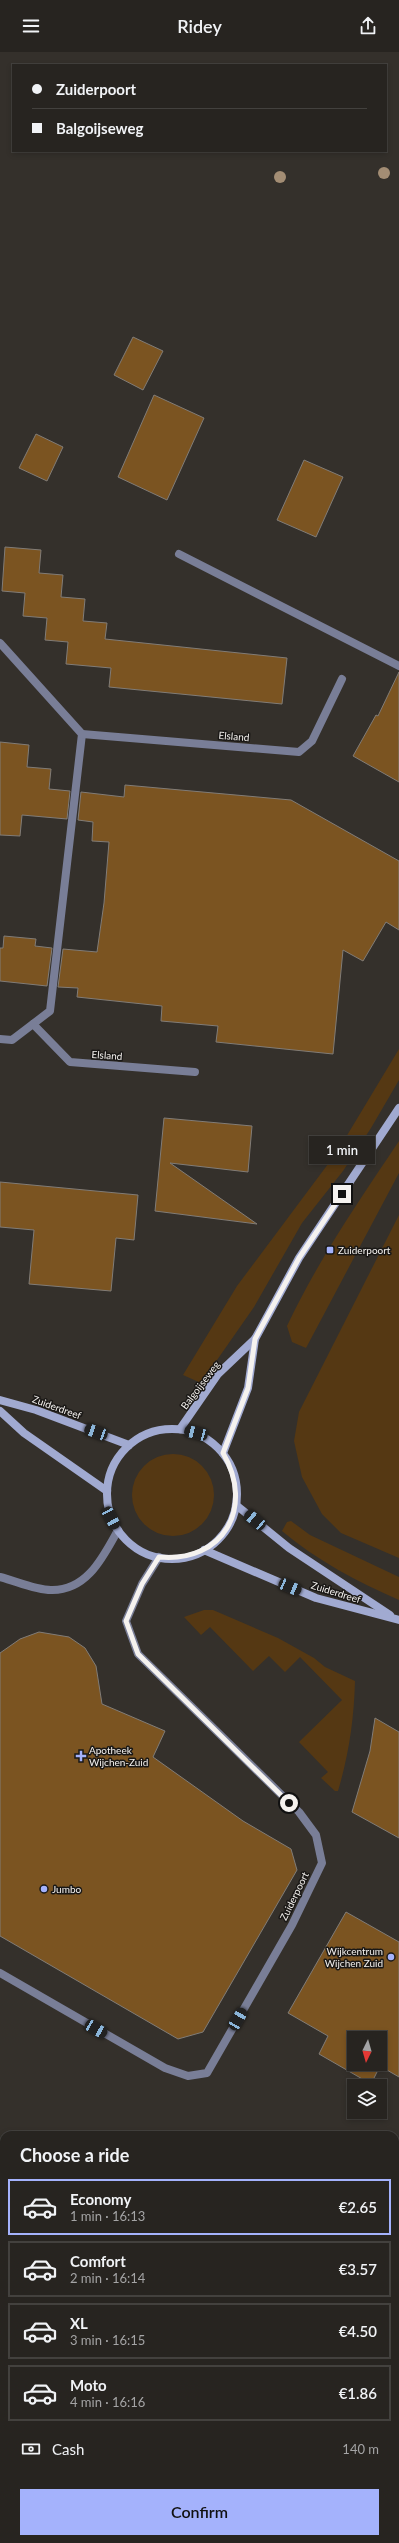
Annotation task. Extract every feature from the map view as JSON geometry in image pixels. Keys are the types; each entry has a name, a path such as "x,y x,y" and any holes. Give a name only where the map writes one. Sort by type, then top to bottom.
{"street":[{"path":"179,554 399,666"},
{"path":"0,643 82,734 50,1011 12,1040 0,1039"},
{"name":"Elsland","path":"82,734 299,752 312,741 342,679"},
{"name":"Elsland","path":"34,1024 70,1062 195,1072"},
{"name":"Balgoijseweg","path":"180,1429 218,1374 255,1339 299,1258 399,1108"},
{"name":"Balgoijseweg","path":"223,1453 248,1388 255,1339"},
{"name":"Zuiderdreef","path":"0,1400 36,1410 129,1445"},
{"path":"0,1411 24,1433 107,1491"},
{"path":"162,1429 180,1429 196,1433 211,1442 223,1453 232,1469 237,1486 236,1504 230,1523 219,1538 204,1550 174,1559 159,1557 143,1552 128,1542 118,1530 111,1518 107,1491 110,1474 117,1458 129,1445 144,1434 162,1429"},
{"name":"Zuiderdreef","path":"236,1504 288,1548 398,1620"},
{"path":"0,1577 50,1590 70,1588 87,1578 100,1562 118,1530"},
{"name":"Zuiderdreef","path":"204,1550 316,1598 398,1620"},
{"name":"Zuiderpoort","path":"0,1973 165,2068 188,2076 207,2073 292,1924 322,1863 316,1835 299,1812 138,1654 126,1621 142,1584 159,1557"}],"shaded area":[{"path":"399,1049 399,1080 371,1128 343,1171 302,1223 254,1307 201,1383 183,1375 237,1286 337,1152"},
{"path":"399,1141 399,1173 306,1348 292,1342 287,1326 299,1302 340,1231"},
{"path":"399,1215 399,1558 341,1533 322,1514 302,1477 294,1441 299,1412"},
{"path":"165,1454 181,1454 196,1461 207,1472 214,1487 214,1503 211,1511 202,1524 189,1533 181,1536 165,1536 150,1529 139,1518 132,1503 132,1487 139,1472 150,1461"},
{"path":"291,1521 310,1535 399,1577 399,1600 338,1570 295,1542 282,1531 287,1522"},
{"path":"204,1610 213,1610 278,1638 314,1658 325,1667 355,1681 350,1736 338,1791 335,1791 321,1778 328,1772 299,1742 342,1700 300,1657 285,1672 269,1656 253,1671 210,1627 201,1635 184,1617"}],"building":[{"path":"133,337 163,351 143,390 114,375"},
{"path":"154,395 204,418 167,500 118,477"},
{"path":"36,434 63,447 47,481 19,468"},
{"path":"304,460 343,477 316,537 277,520"},
{"path":"5,547 41,550 39,573 63,575 61,597 85,599 83,621 107,623 105,639 287,658 282,704 109,687 111,668 66,664 68,642 45,640 47,618 23,616 25,593 2,591"},
{"path":"399,672 399,782 353,756 376,715 378,716"},
{"path":"0,742 29,745 27,767 51,769 49,789 70,791 67,819 22,815 20,836 0,835"},
{"path":"125,785 291,800 399,861 399,930 386,922 363,961 343,950 333,1054 216,1042 218,1026 161,1021 162,1006 77,997 78,988 58,987 63,949 97,952 104,903 109,842 92,841 93,822 78,820 81,792 124,797"},
{"path":"4,936 36,939 35,946 52,948 47,986 0,981 0,948 3,948"},
{"path":"164,1118 252,1126 248,1172 170,1163 257,1224 155,1211"},
{"path":"0,1182 138,1195 134,1240 116,1238 111,1291 29,1284 34,1230 0,1227"},
{"path":"39,1632 69,1637 85,1648 96,1666 102,1704 165,1731 153,1757 243,1821 291,1849 297,1870 203,2032 178,2039 0,1936 0,1653 20,1639"},
{"path":"375,1718 399,1732 399,1838 352,1812 370,1751"},
{"path":"346,1912 399,1942 399,2077 387,2070 387,2031 347,2031 347,2070 319,2054 328,2036 288,2013"},
{"path":"348,2071 378,2071 374,2079 362,2079"}],"place":[{"name":"Zuiderpoort","path":"330,1250"},
{"name":"Apotheek Wijchen-Zuid","path":"81,1756"},
{"name":"Jumbo","path":"44,1889"},
{"name":"Wijkcentrum Wijchen Zuid","path":"391,1957"}],"route":[{"path":"289,1803 138,1654 126,1621 133,1601 159,1557 174,1559 190,1556 204,1550 219,1538 230,1523 236,1504 237,1486 232,1469 223,1453 248,1388 255,1339 299,1258 342,1194"}]}
